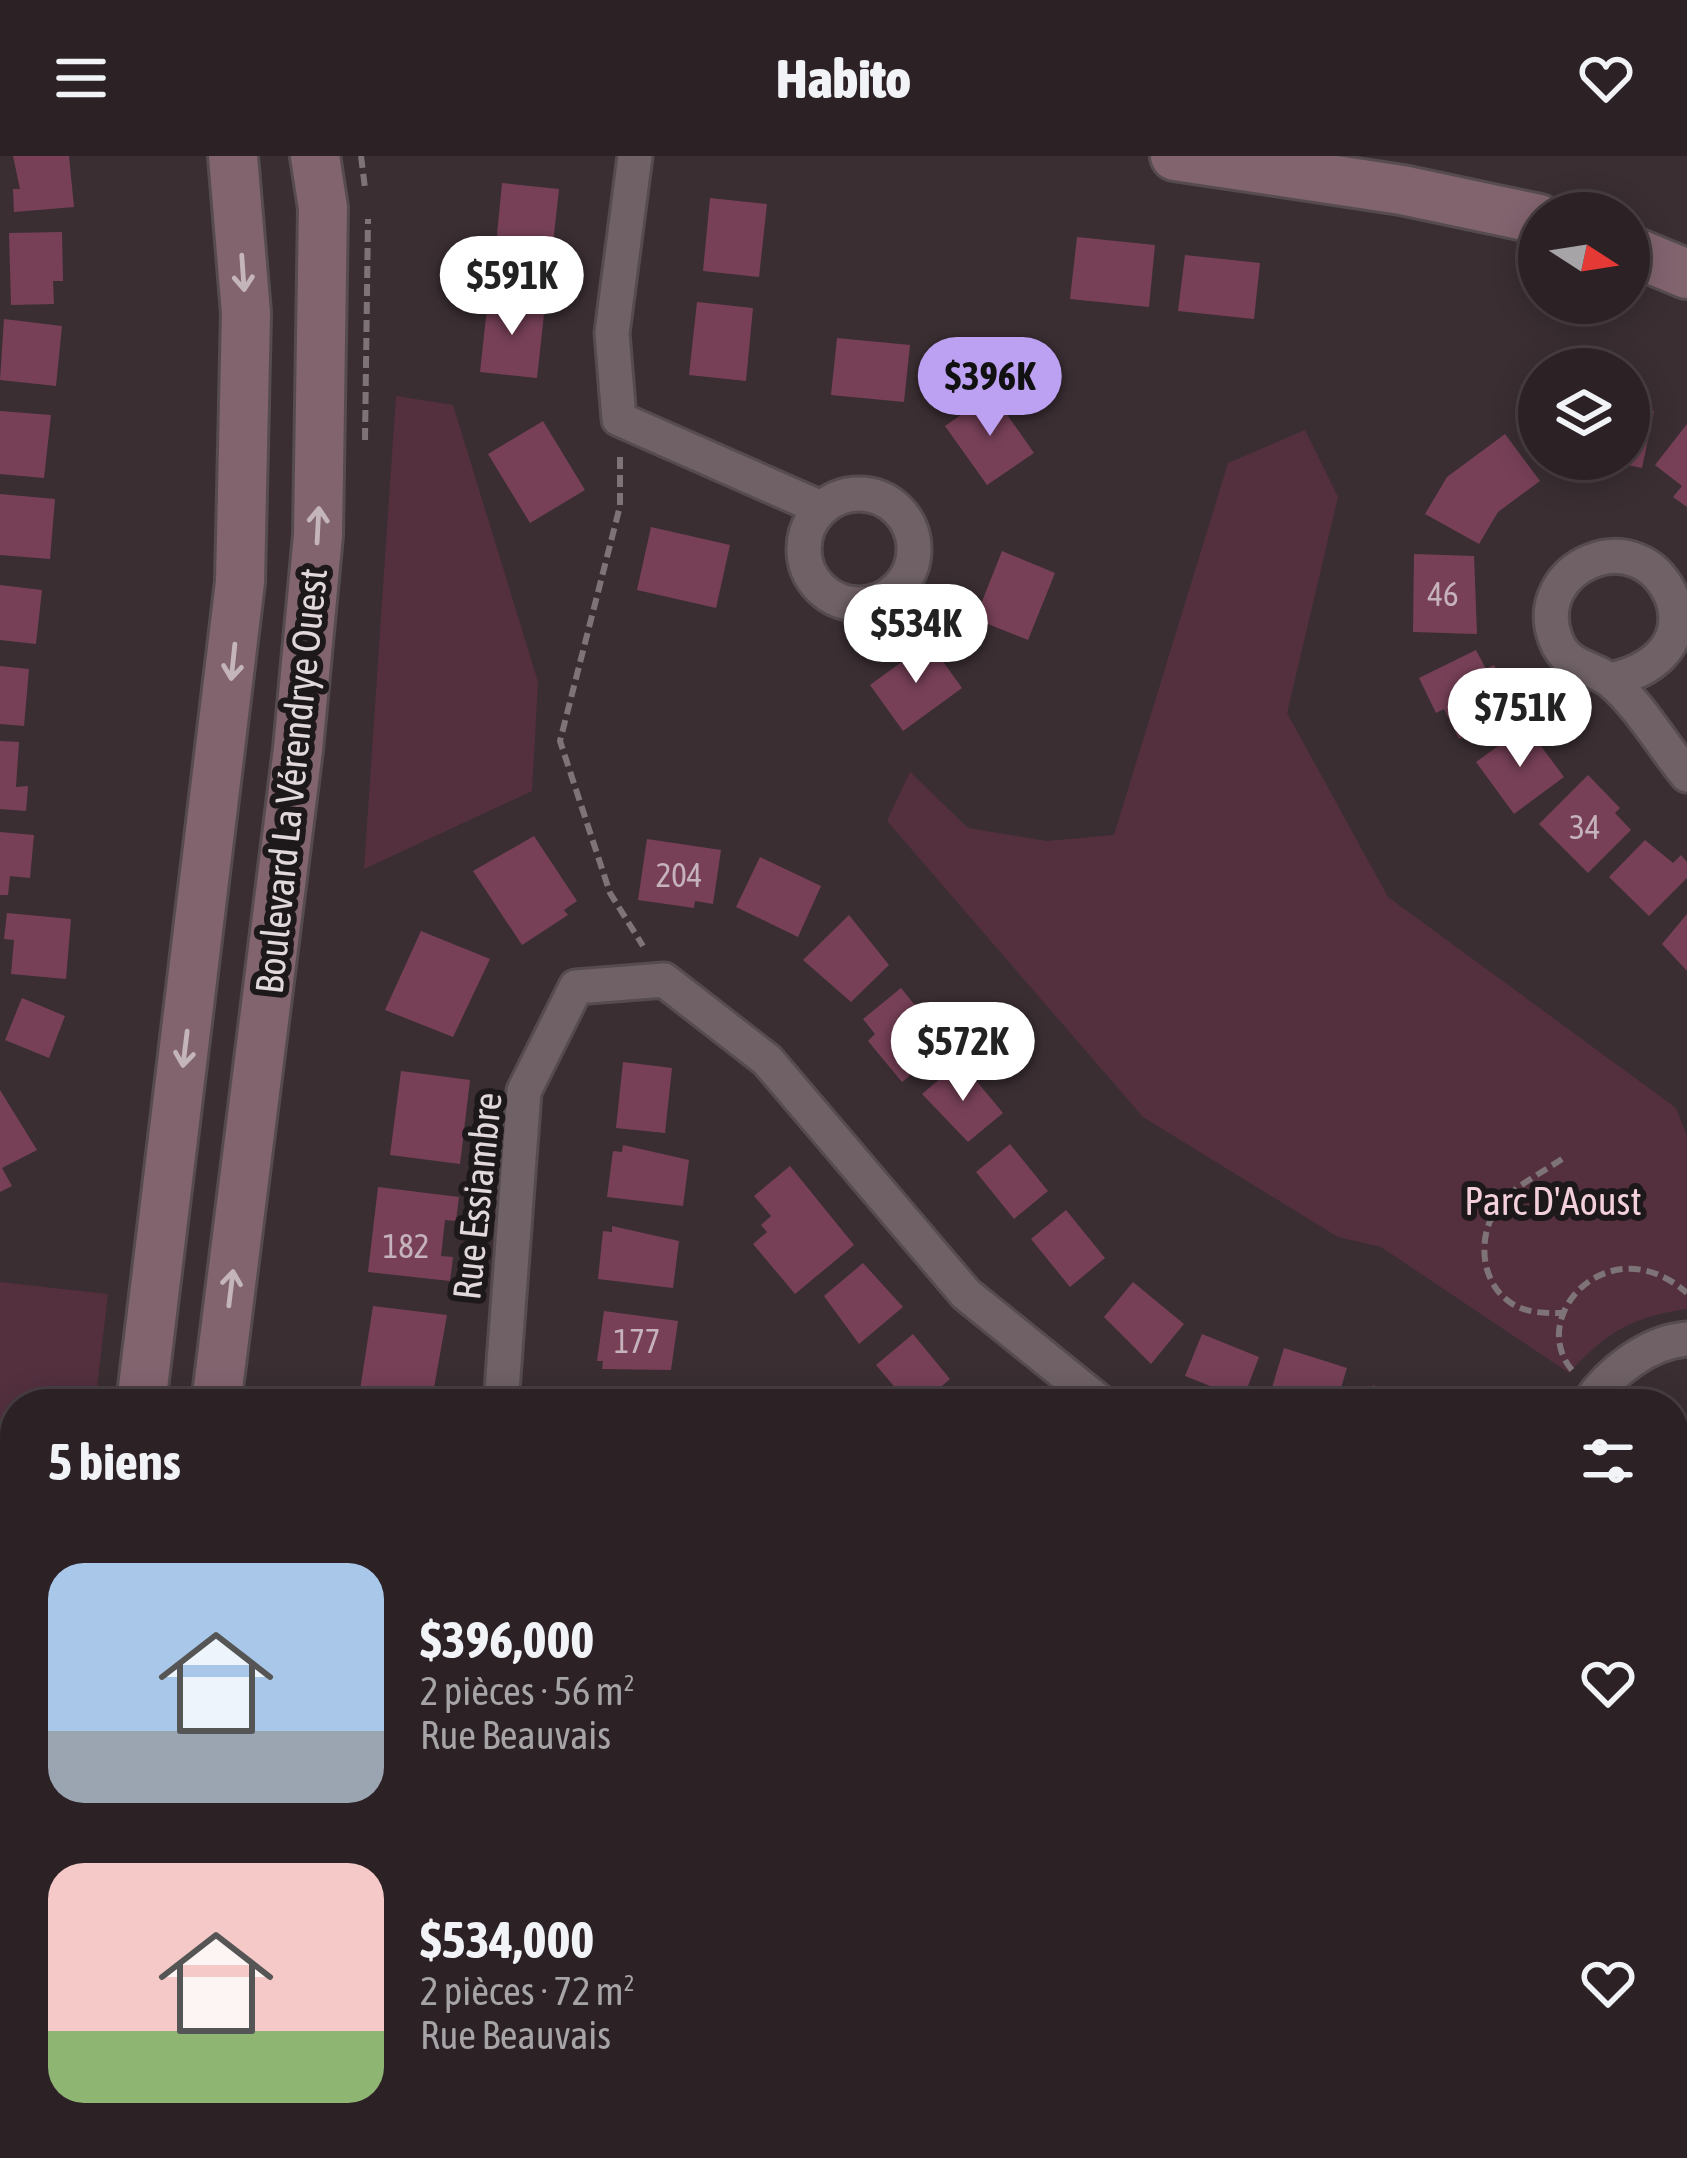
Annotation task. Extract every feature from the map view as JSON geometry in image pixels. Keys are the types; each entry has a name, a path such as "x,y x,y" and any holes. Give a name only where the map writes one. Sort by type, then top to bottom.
{"main road":[{"name":"Boulevard La Vérendrye Ouest","path":"143,1389 241,582 246,313 233,156"},
{"name":"Boulevard La Vérendrye Ouest","path":"218,1389 298,748 318,535 323,232 315,156"},
{"path":"1201,158 1402,190 1518,215"},
{"path":"1650,259 1687,274"}],"street":[{"path":"635,156 612,334 619,419 820,508"},
{"path":"1610,680 1687,775"},
{"path":"664,980 767,1060 966,1294 1083,1389"},
{"name":"Rue Essiambre","path":"502,1389 524,1091 576,987 664,980"},
{"path":"1602,1389 1631,1360 1668,1341 1687,1339"}],"path":[{"path":"619,419 620,506 560,741 610,893 664,980"},
{"path":"1562,1159 1501,1202 1484,1242 1484,1263 1493,1285 1509,1302 1532,1312 1566,1313"},
{"path":"1585,1389 1566,1364 1560,1326 1598,1272 1633,1264 1668,1276 1687,1293"}],"green space":[{"path":"396,396 453,405 538,682 532,791 364,869"},
{"name":"Parc D'Aoust","path":"1305,430 1338,497 1287,713 1388,897 1676,1108 1687,1136 1687,1309 1621,1329 1569,1373 1381,1247 1338,1237 1143,1117 887,821 910,772 968,828 1047,841 1114,835 1228,463"},
{"path":"0,1282 108,1294 97,1389 0,1389"}],"building":[{"path":"13,156 69,156 74,207 14,212 13,189 20,189"},
{"path":"502,183 559,189 551,262 495,256"},
{"path":"710,198 767,204 759,277 703,271"},
{"path":"62,232 63,281 53,281 54,304 11,305 9,233"},
{"path":"1077,237 1155,245 1149,307 1070,299"},
{"path":"1185,255 1260,263 1254,319 1178,311"},
{"path":"488,299 545,305 537,378 480,372"},
{"path":"697,302 753,308 746,381 689,375"},
{"path":"4,319 62,326 56,386 0,380"},
{"path":"837,338 910,345 904,402 831,395"},
{"path":"992,393 1034,453 987,485 945,426"},
{"path":"0,411 51,415 44,478 0,474"},
{"path":"543,421 585,490 530,523 488,454"},
{"path":"1687,424 1687,507 1673,497 1682,486 1655,465"},
{"path":"1505,434 1518,451 1518,480 1540,481 1498,512 1479,544 1425,514 1447,477"},
{"path":"0,494 55,499 50,559 0,555"},
{"path":"651,527 730,545 716,608 637,590"},
{"path":"1002,551 1055,573 1028,640 975,619"},
{"path":"1414,554 1474,556 1477,634 1413,632"},
{"path":"0,585 42,590 36,644 0,640"},
{"path":"929,642 962,688 903,731 870,685"},
{"path":"1476,650 1486,669 1494,665 1517,711 1459,739 1444,709 1436,713 1419,678"},
{"path":"0,666 29,669 24,726 0,724"},
{"path":"1526,726 1564,777 1514,814 1476,762"},
{"path":"0,741 19,742 16,787 28,786 26,811 0,809"},
{"path":"1588,775 1620,808 1615,813 1631,830 1588,873 1539,824"},
{"path":"0,832 34,835 30,878 10,876 8,895 0,895"},
{"path":"534,836 577,901 564,910 568,915 522,945 473,871"},
{"path":"647,839 721,850 713,904 695,901 694,908 638,900"},
{"path":"1645,840 1673,863 1681,855 1687,862 1687,878 1649,916 1609,877"},
{"path":"760,857 821,886 798,937 736,907"},
{"path":"7,913 71,919 66,979 11,974 14,940 4,939"},
{"path":"1687,914 1687,971 1662,944"},
{"path":"849,915 889,965 851,1002 803,960"},
{"path":"421,931 490,959 453,1037 385,1010"},
{"path":"901,988 947,1045 902,1082 868,1041 875,1034 863,1019"},
{"path":"22,998 65,1016 49,1058 5,1040"},
{"path":"623,1062 672,1068 665,1133 616,1128"},
{"path":"954,1067 968,1083 974,1078 1003,1113 968,1142 922,1094"},
{"path":"401,1071 470,1080 460,1164 390,1155"},
{"path":"0,1090 37,1150 2,1168 12,1186 0,1192"},
{"path":"1010,1144 1048,1191 1014,1219 976,1172"},
{"path":"623,1145 689,1160 683,1206 607,1197 613,1151 622,1152"},
{"path":"790,1166 854,1245 795,1294 753,1244 767,1232 761,1225 771,1216 754,1196"},
{"path":"378,1187 459,1197 456,1221 445,1220 441,1256 453,1257 450,1281 368,1272"},
{"path":"1066,1210 1105,1258 1070,1287 1031,1239"},
{"path":"612,1226 679,1241 673,1288 598,1279 603,1231 612,1232"},
{"path":"863,1263 903,1307 859,1344 824,1296"},
{"path":"1133,1282 1184,1324 1151,1364 1104,1317"},
{"path":"373,1306 447,1315 434,1389 360,1389"},
{"path":"604,1311 678,1321 671,1370 602,1369 603,1361 597,1361"},
{"path":"913,1334 950,1379 938,1389 896,1389 876,1365"},
{"path":"1202,1334 1259,1357 1247,1389 1218,1389 1185,1376"},
{"path":"1284,1348 1347,1368 1341,1389 1272,1389"}]}
